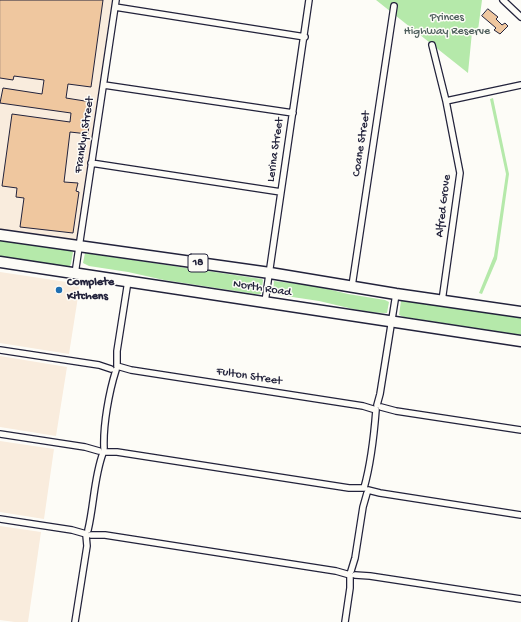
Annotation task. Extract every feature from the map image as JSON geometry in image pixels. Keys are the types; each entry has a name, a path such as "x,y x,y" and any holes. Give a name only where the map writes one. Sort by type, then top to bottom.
{"highway":[{"name":"North Road","path":"0,234 270,273 396,294 521,312"},
{"name":"North Road","path":"0,262 521,341"}],"street":[{"name":"Franklyn Street","path":"75,274 116,0"},
{"name":"Lerina Street","path":"265,302 305,37 309,0"},
{"path":"503,0 521,17"},
{"name":"Coane Street","path":"352,286 394,6"},
{"path":"115,7 305,37"},
{"name":"Alfred Grove","path":"432,44 446,101 460,173 442,301"},
{"path":"104,85 293,113"},
{"path":"446,101 521,85"},
{"path":"91,163 281,192"},
{"path":"75,622 128,281"},
{"path":"345,622 396,294"},
{"name":"Fulton Street","path":"0,350 521,430"},
{"path":"0,434 521,515"},
{"path":"0,519 521,599"}],"shaded area":[{"path":"0,0 112,0 77,240 0,229"},
{"path":"0,272 80,284 69,354 0,343"},
{"path":"0,356 67,367 56,436 0,427"},
{"path":"0,441 54,449 44,519 0,512"},
{"path":"0,526 41,532 28,622 0,620"}],"green space":[{"name":"Princes Highway Reserve","path":"376,0 482,0 478,30 472,32 468,73"},
{"path":"493,98 509,174 497,259 482,294 479,293 494,256 506,174 490,99"},
{"path":"0,240 69,250 73,252 71,264 70,266 64,266 0,256"},
{"path":"85,253 262,279 261,294 164,280 128,272 89,266 83,263"},
{"path":"274,281 315,286 348,294 385,300 389,302 387,313 361,311 319,301 279,295 273,293"},
{"path":"403,300 521,317 521,335 404,317 399,315 401,301"}],"building":[{"path":"0,0 103,0 91,87 68,84 66,98 91,102 86,124 89,125 88,134 70,132 64,182 78,183 76,191 79,192 73,233 20,227 24,198 16,197 17,188 2,186 12,114 70,122 71,113 0,103 3,88 42,94 44,80 14,76 13,80 0,78"},
{"path":"488,9 498,17 496,19 502,25 505,23 508,26 500,34 494,30 496,28 482,16"}],"place":[{"name":"Complete Kitchens","path":"59,290"}]}
